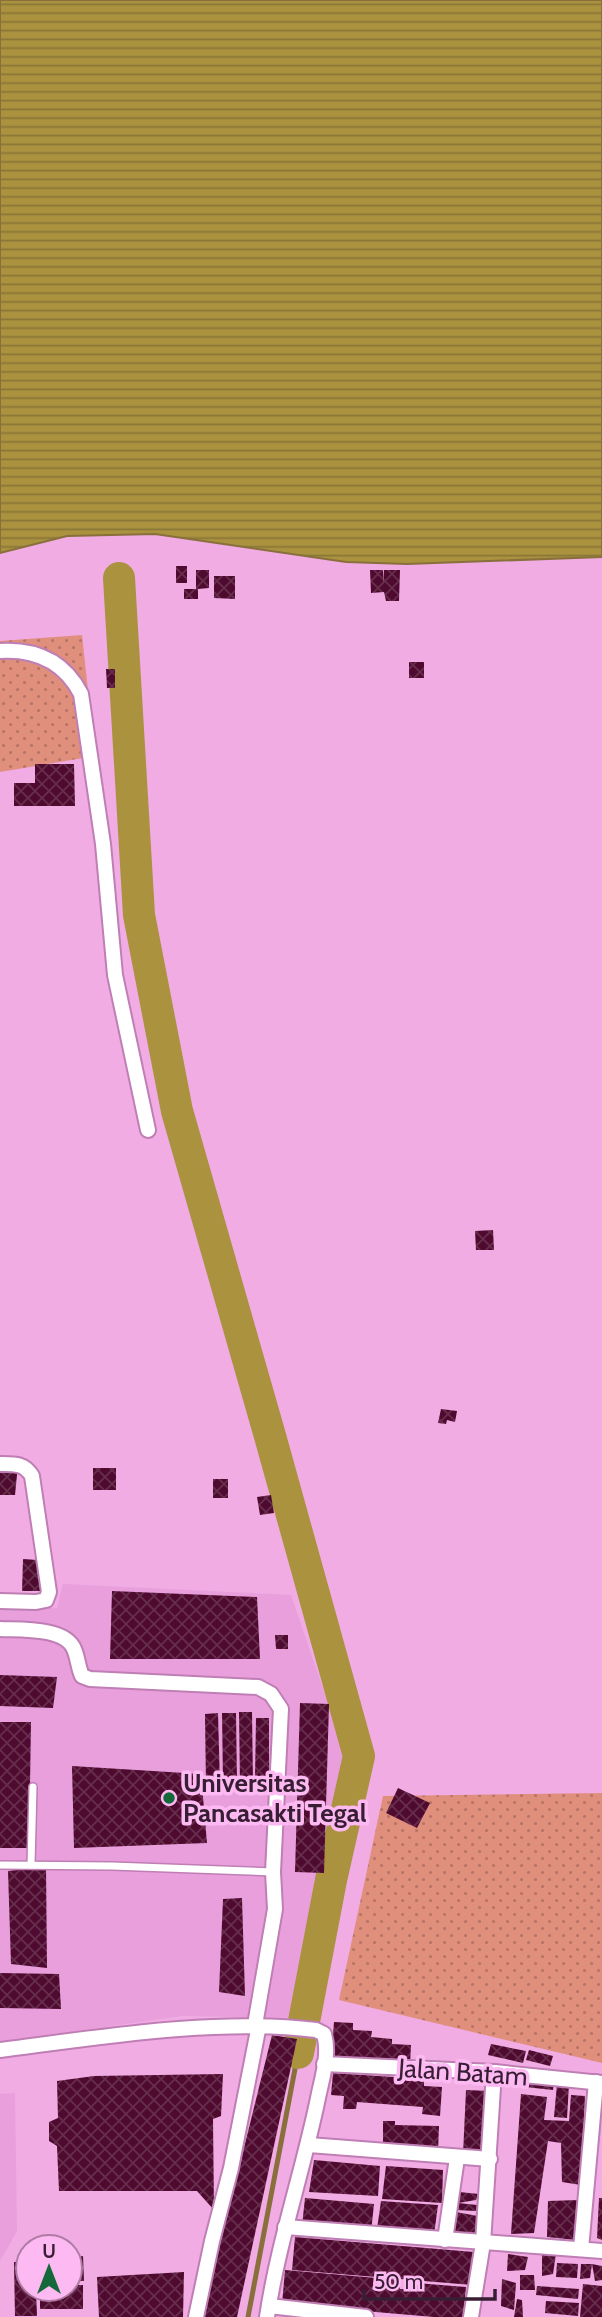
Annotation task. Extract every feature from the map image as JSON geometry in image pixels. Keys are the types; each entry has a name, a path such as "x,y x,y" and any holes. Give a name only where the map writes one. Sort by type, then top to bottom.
{"street":[{"path":"0,651 23,651 45,656 68,675 81,694 103,844 115,975 149,1130"},
{"path":"0,1464 27,1467 32,1476 49,1592 46,1600 36,1602 0,1601"},
{"path":"0,1629 44,1631 67,1638 74,1647 82,1676 90,1679 258,1687 271,1693 281,1709 273,1872 275,1909 231,2168 196,2317"},
{"path":"0,2050 123,2035 257,2025 316,2030 324,2034 324,2064 309,2145 285,2227 268,2311 366,2317"},
{"name":"Jalan Batam","path":"324,2064 494,2072 599,2082"},
{"path":"471,2317 483,2243 494,2072"},
{"path":"581,2249 599,2082"},
{"path":"309,2145 490,2159"},
{"path":"445,2240 457,2158"},
{"path":"285,2227 602,2251"}],"lane":[{"path":"31,1865 33,1787"},
{"path":"0,1865 273,1872"}],"shaded area":[{"path":"0,0 602,0 602,557 407,564 346,562 155,534 67,536 0,553"},
{"path":"82,635 95,756 0,772 0,641"},
{"name":"Universitas Pancasakti Tegal","path":"63,1584 291,1595 344,1750 326,1880 294,2018 182,2016 0,2042 0,1607 57,1608"},
{"path":"602,1793 602,2063 339,2000 383,1796"},
{"path":"15,2093 17,2231 0,2261 0,2094"}],"building":[{"path":"176,566 187,566 187,583 176,583"},
{"path":"196,570 209,570 209,588 198,589 198,599 184,599 184,589 196,589"},
{"path":"370,570 383,570 383,583 384,570 400,570 399,601 386,601 384,592 371,593"},
{"path":"214,576 235,576 235,599 214,598"},
{"path":"409,662 424,662 424,678 409,678"},
{"path":"106,669 115,669 115,688 107,688"},
{"path":"35,764 74,764 75,806 14,806 14,783 35,783"},
{"path":"493,1230 494,1250 476,1250 475,1231"},
{"path":"441,1409 457,1411 455,1422 447,1420 446,1424 438,1423"},
{"path":"18,1465 15,1495 0,1495 0,1466"},
{"path":"93,1468 116,1468 116,1490 93,1490"},
{"path":"213,1479 228,1479 228,1498 213,1498"},
{"path":"271,1495 274,1513 260,1515 257,1497"},
{"path":"23,1559 38,1560 40,1591 22,1591"},
{"path":"112,1591 257,1597 260,1659 110,1659"},
{"path":"275,1635 288,1635 288,1649 276,1649"},
{"path":"0,1675 57,1677 53,1708 0,1706"},
{"path":"300,1703 329,1704 324,1873 295,1872"},
{"path":"239,1712 252,1712 253,1783 240,1784"},
{"path":"218,1713 220,1785 206,1785 205,1714"},
{"path":"222,1713 236,1713 237,1784 223,1784"},
{"path":"256,1718 269,1718 269,1778 255,1778"},
{"path":"0,1722 31,1722 29,1848 0,1848"},
{"path":"72,1766 201,1774 207,1843 74,1848"},
{"path":"398,1788 430,1803 417,1828 386,1813"},
{"path":"46,1867 47,1968 11,1964 8,1871"},
{"path":"242,1898 245,1996 219,1992 223,1899"},
{"path":"0,1973 59,1974 61,2009 0,2008"},
{"path":"334,2022 353,2023 353,2030 372,2031 371,2037 392,2039 392,2044 411,2045 410,2065 331,2060"},
{"path":"272,2035 297,2039 237,2317 202,2317"},
{"path":"491,2044 526,2051 523,2063 488,2055"},
{"path":"529,2050 553,2056 550,2066 526,2060"},
{"path":"333,2073 424,2079 424,2086 442,2087 440,2116 422,2114 423,2107 357,2102 356,2109 343,2109 344,2096 331,2095"},
{"path":"223,2074 221,2116 213,2119 214,2210 197,2191 59,2191 57,2146 49,2141 49,2122 58,2118 57,2081 94,2076"},
{"path":"525,2077 554,2080 553,2090 525,2087"},
{"path":"557,2084 569,2085 567,2118 554,2117"},
{"path":"466,2090 490,2091 487,2155 463,2154"},
{"path":"521,2094 547,2097 544,2120 569,2121 571,2095 585,2096 581,2185 562,2182 561,2143 548,2141 534,2233 511,2234"},
{"path":"383,2121 395,2121 395,2125 439,2126 438,2152 394,2151 394,2144 383,2144"},
{"path":"314,2160 380,2166 378,2196 309,2192"},
{"path":"386,2166 443,2170 442,2203 382,2199"},
{"path":"459,2192 479,2194 476,2200 458,2203"},
{"path":"305,2198 374,2204 371,2233 302,2226"},
{"path":"599,2198 602,2198 602,2240 597,2238"},
{"path":"579,2200 576,2240 547,2237 548,2201"},
{"path":"381,2201 438,2205 434,2235 377,2229"},
{"path":"458,2203 477,2205 476,2211 455,2210"},
{"path":"456,2212 483,2217 479,2239 453,2235"},
{"path":"295,2237 474,2252 472,2285 292,2270"},
{"path":"542,2252 556,2254 553,2274 542,2276"},
{"path":"508,2254 528,2257 525,2270 507,2271"},
{"path":"557,2263 578,2264 577,2278 556,2277"},
{"path":"581,2264 592,2264 590,2278 580,2279"},
{"path":"592,2264 602,2266 602,2280 595,2281"},
{"path":"285,2270 400,2280 400,2289 416,2290 416,2283 466,2287 463,2317 282,2304"},
{"path":"184,2272 183,2317 99,2317 97,2277"},
{"path":"520,2275 534,2275 535,2290 520,2290"},
{"path":"502,2279 516,2283 514,2310 501,2306"},
{"path":"583,2284 602,2286 602,2317 580,2317"},
{"path":"537,2286 579,2289 578,2299 536,2295"},
{"path":"517,2299 522,2300 523,2317 514,2317"},
{"path":"546,2301 579,2303 578,2316 545,2313"},
{"path":"15,2303 37,2303 37,2316 15,2316"},
{"path":"40,2303 83,2303 83,2309 40,2309"}],"waterway":[{"path":"119,578 139,915 177,1111 359,1756 331,1880 298,2053"},
{"path":"248,2317 298,2053"}],"place":[{"name":"Universitas Pancasakti Tegal","path":"169,1798"}]}
